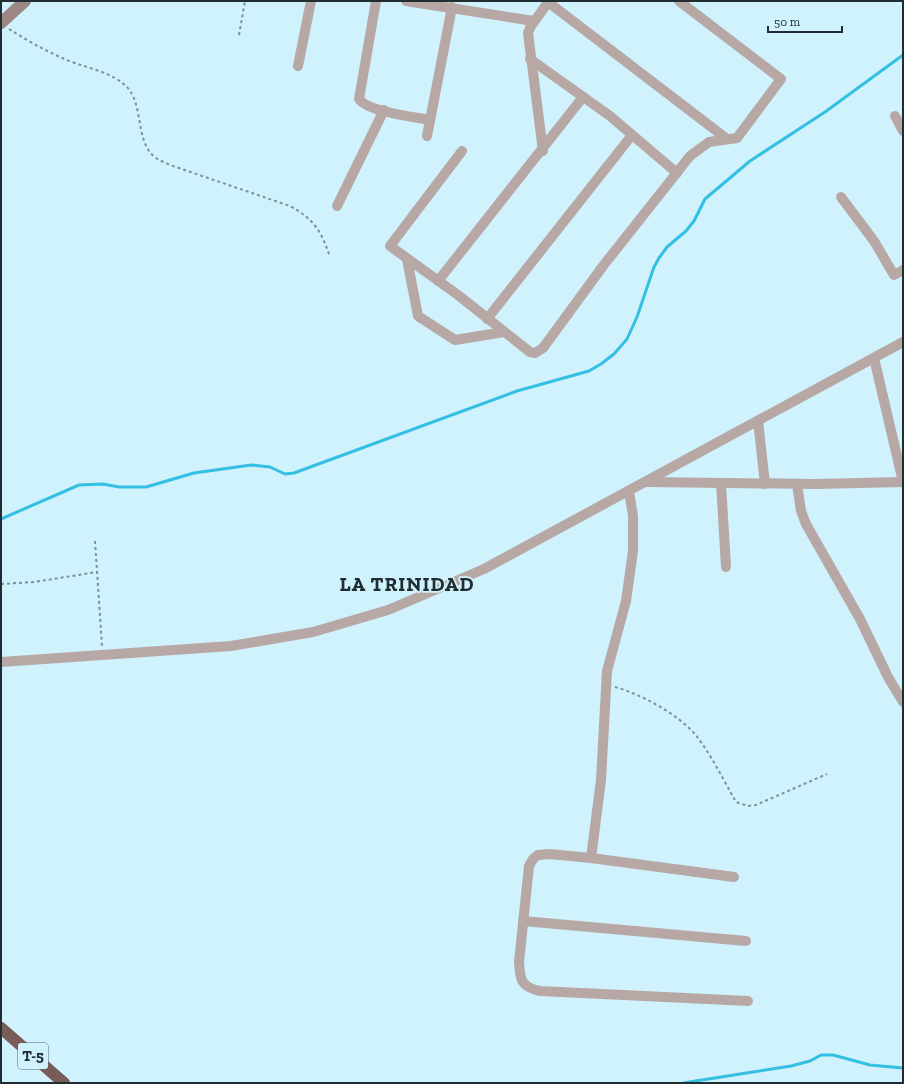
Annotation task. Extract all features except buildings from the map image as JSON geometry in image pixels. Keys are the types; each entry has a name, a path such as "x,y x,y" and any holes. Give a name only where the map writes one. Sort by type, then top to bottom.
{"highway":[{"name":"T-5","path":"1,1028 64,1083"}],"street":[{"path":"4,25 25,1"},
{"path":"298,66 311,1"},
{"path":"376,1 359,99 362,104 430,120"},
{"path":"406,1 534,21"},
{"path":"543,150 530,59 528,33 534,21 549,1 727,139"},
{"path":"462,152 390,246 533,354 543,348 603,266 690,156 709,142 727,139 733,140 737,138 781,79 679,1"},
{"path":"427,136 452,7"},
{"path":"530,59 632,135 677,173"},
{"path":"438,282 543,150 583,97"},
{"path":"338,206 384,110"},
{"path":"895,116 903,131"},
{"path":"487,319 632,135"},
{"path":"841,197 874,241 894,275 903,270"},
{"path":"407,259 418,316 455,340 504,332"},
{"path":"1,662 231,646 313,632 388,610 484,569 903,342"},
{"path":"646,482 797,484 903,482 874,358"},
{"path":"758,421 765,484"},
{"path":"721,484 726,567"},
{"path":"797,484 801,511 806,524 860,619 888,677 903,702"},
{"path":"591,858 601,774 606,684 609,660 626,601 634,551 634,516 629,491"},
{"path":"734,877 591,858 549,854 538,856 533,859 529,866 519,962 520,973 521,980 531,989 748,1001"},
{"path":"523,921 746,941"}],"path":[{"path":"239,35 245,1"},
{"path":"4,25 61,58 117,80 126,86 134,96 144,138 149,149 156,158 170,165 290,206 304,214 322,234 330,257"},
{"path":"95,541 102,656"},
{"path":"1,584 34,582 97,572"},
{"path":"606,684 624,689 652,702 684,724 698,737 736,802 741,805 756,805 827,774"}],"waterway":[{"path":"1,519 79,485 103,484 119,487 146,487 194,473 251,465 270,467 285,474 294,473 517,391 589,371 614,354 627,339 637,317 654,267 659,258 667,247 686,231 694,221 705,199 750,161 825,112 903,55"},
{"path":"683,1083 791,1066 810,1061 821,1055 833,1055 870,1065 903,1068"}],"district":[{"name":"LA TRINIDAD","path":"407,584"}]}
